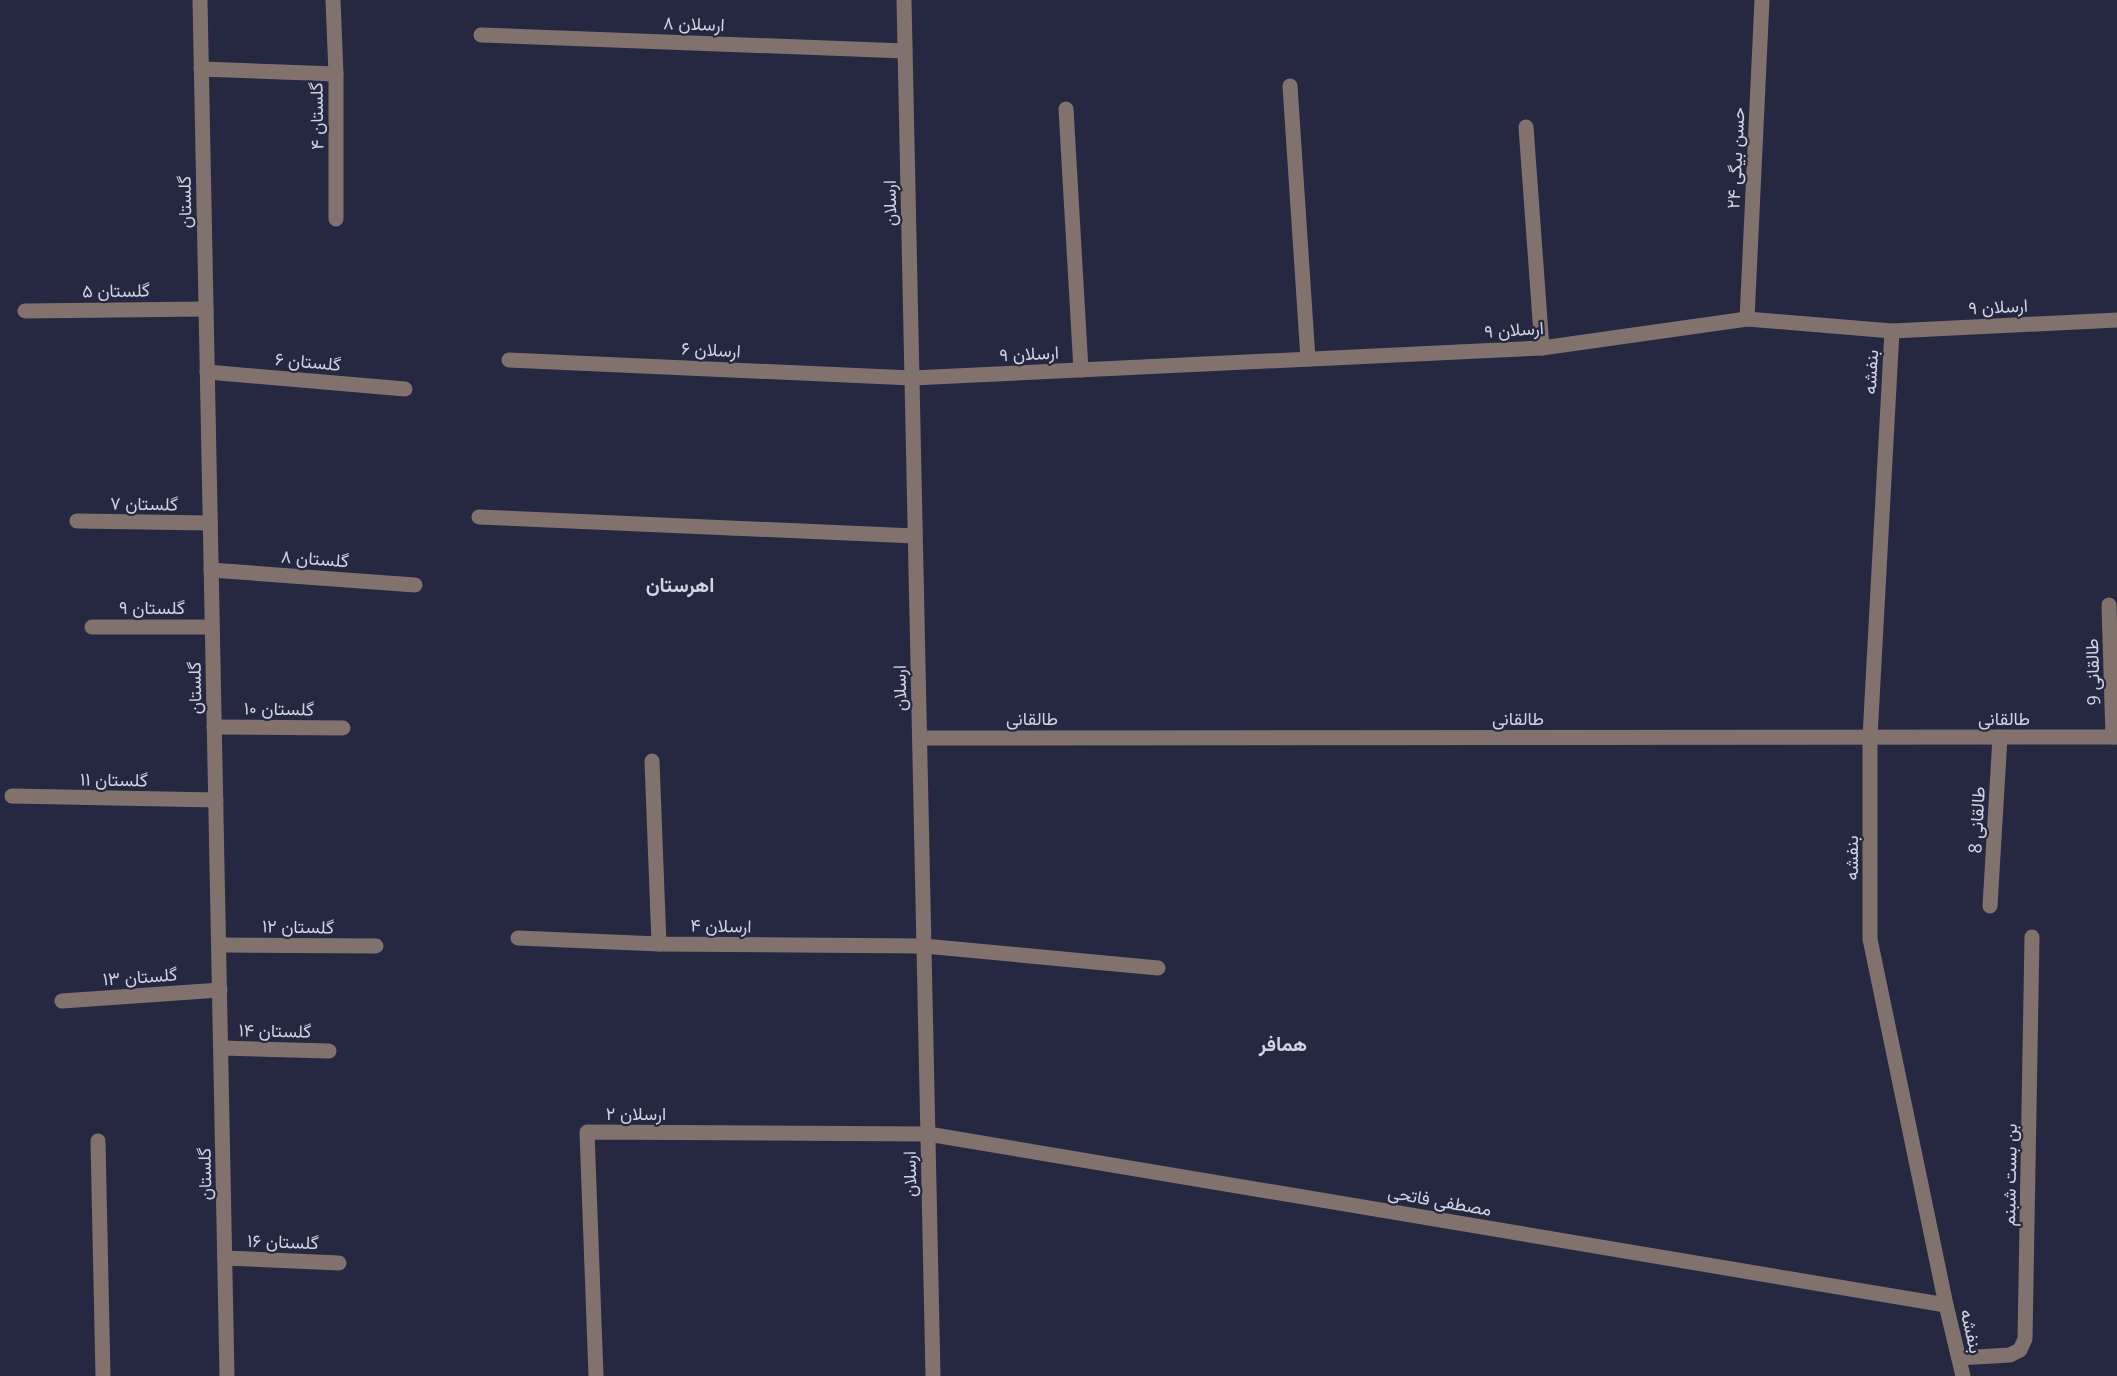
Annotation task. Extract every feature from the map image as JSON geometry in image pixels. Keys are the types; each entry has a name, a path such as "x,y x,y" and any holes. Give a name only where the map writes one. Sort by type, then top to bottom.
{"street":[{"name":"گلستان","path":"200,0 227,1376"},
{"path":"333,0 336,74"},
{"name":"ارسلان","path":"904,0 933,1376"},
{"name":"حسن بیگی ۲۴","path":"1747,319 1762,0"},
{"name":"ارسلان ۸","path":"481,35 905,51"},
{"name":"گلستان ۴","path":"201,69 336,74 336,219"},
{"path":"1290,86 1308,359"},
{"path":"1066,108 1081,370"},
{"path":"1526,127 1542,348"},
{"name":"گلستان ۵","path":"25,311 206,309"},
{"name":"ارسلان ۹","path":"912,378 1542,348 1747,319 1892,331 2117,320"},
{"name":"بنفشه","path":"1892,331 1870,737 1870,939 1946,1305 1963,1376"},
{"name":"ارسلان ۶","path":"509,360 912,378"},
{"name":"گلستان ۶","path":"207,372 405,389"},
{"path":"479,518 915,536"},
{"name":"گلستان ۷","path":"77,521 210,524"},
{"name":"گلستان ۸","path":"211,570 415,585"},
{"name":"طالقانی 9","path":"2109,605 2115,737"},
{"name":"گلستان ۹","path":"92,627 212,627"},
{"name":"گلستان ۱۰","path":"214,727 343,728"},
{"name":"طالقانی 8","path":"1990,906 2000,737"},
{"name":"طالقانی","path":"920,738 2115,737"},
{"path":"652,761 659,944"},
{"name":"گلستان ۱۱","path":"12,796 216,800"},
{"name":"بن بست شبنم","path":"1959,1358 2010,1355 2020,1350 2025,1339 2032,937"},
{"name":"ارسلان ۴","path":"518,938 659,944 924,946 1158,968"},
{"name":"گلستان ۱۲","path":"219,945 376,946"},
{"name":"گلستان ۱۳","path":"62,1001 220,990"},
{"name":"گلستان ۱۴","path":"221,1048 329,1051"},
{"name":"ارسلان ۲","path":"596,1376 587,1132 928,1134"},
{"name":"مصطفی فاتحی","path":"928,1134 1946,1305"},
{"path":"98,1141 103,1376"},
{"name":"گلستان ۱۶","path":"225,1258 339,1263"}],"district":[{"name":"اهرستان","path":"680,584"},
{"name":"همافر","path":"1283,1043"}]}
